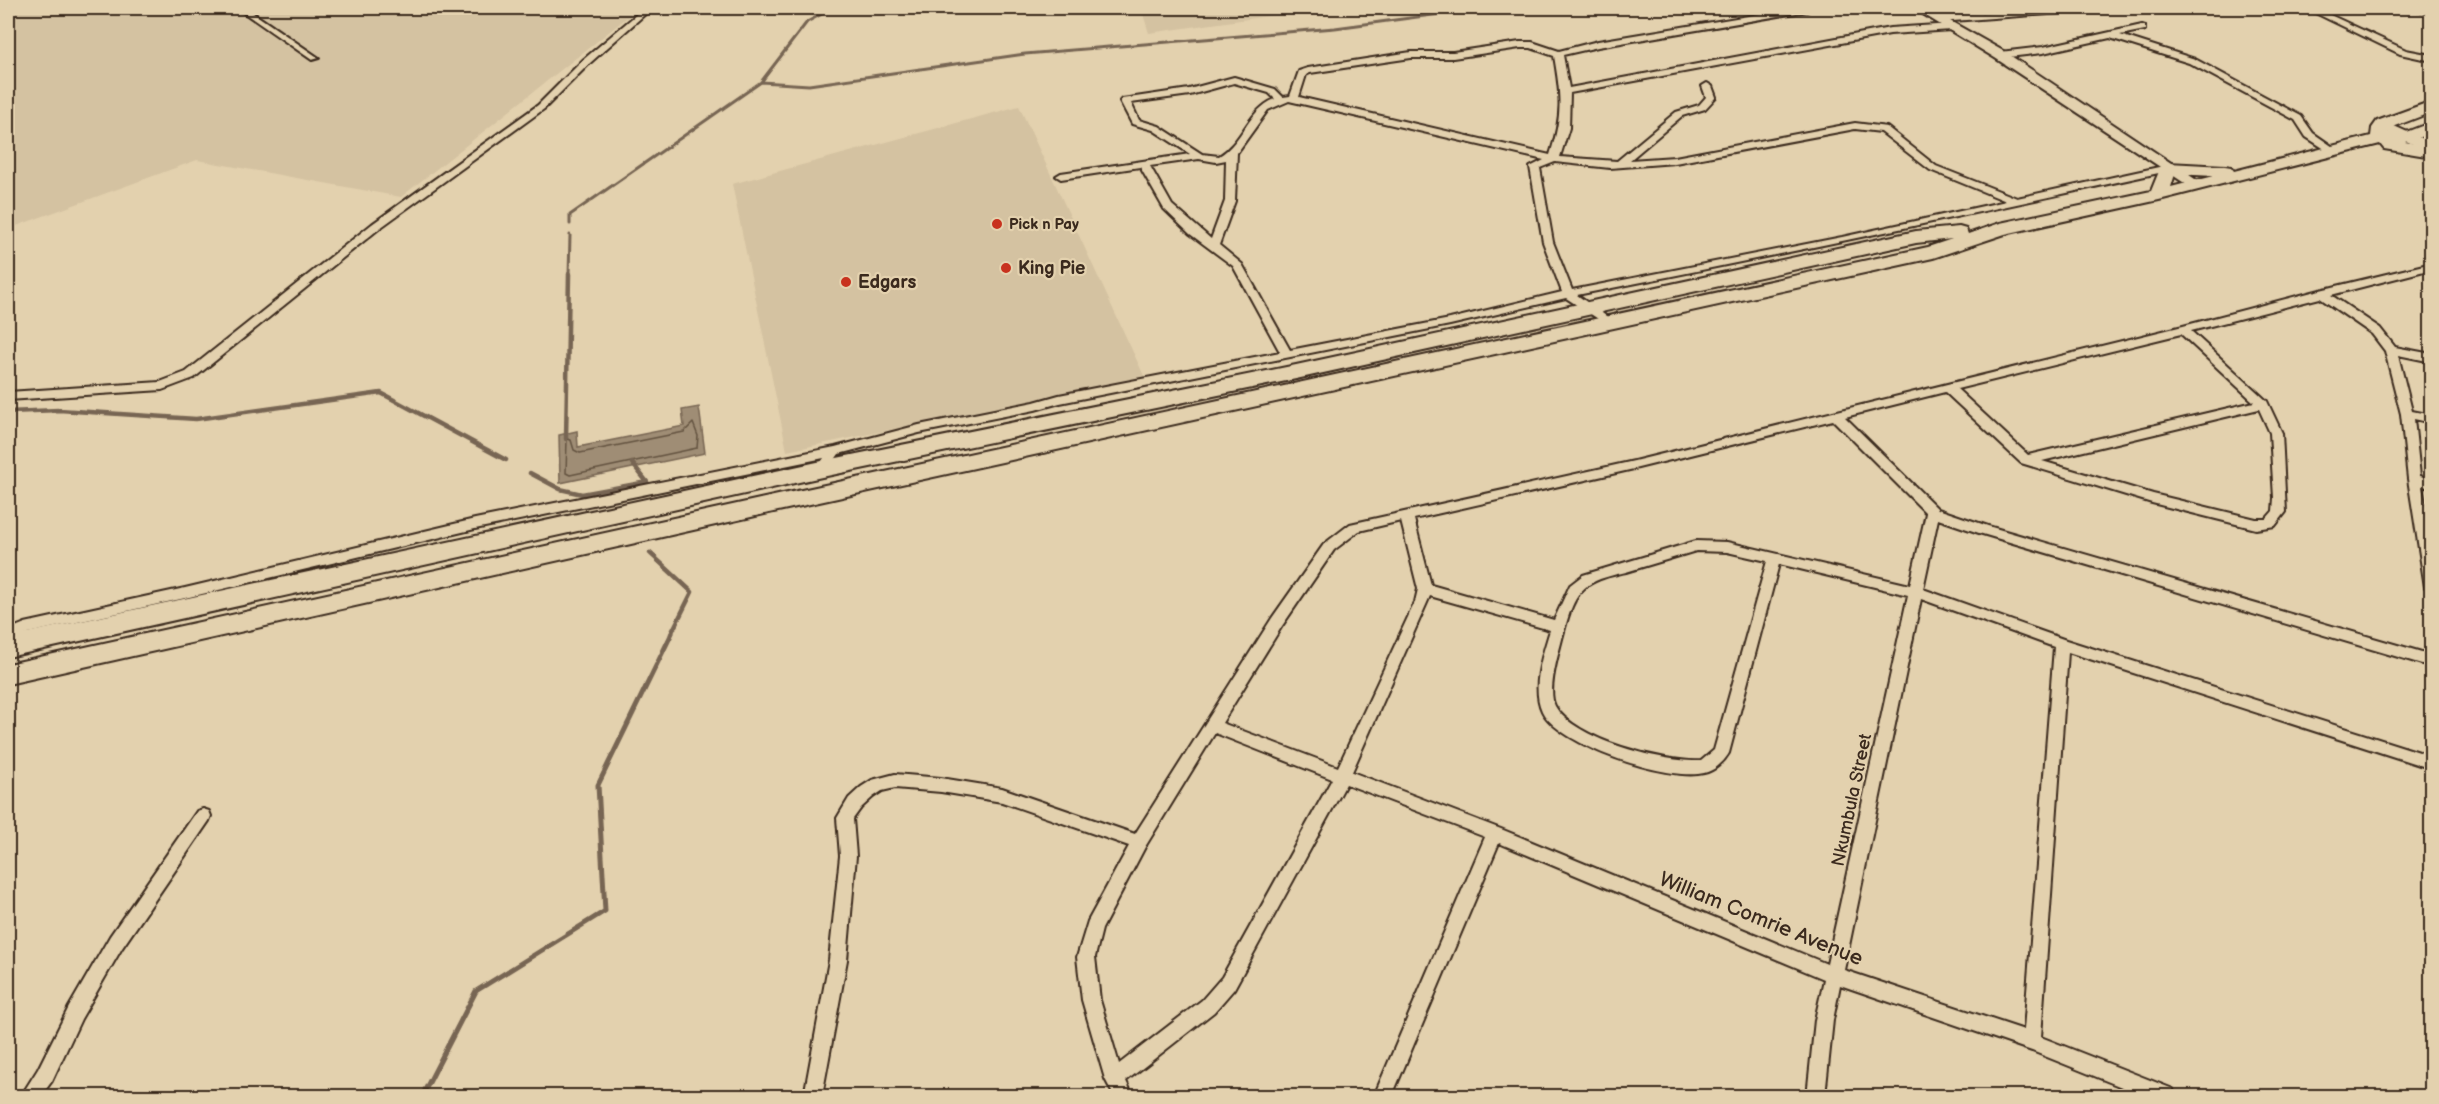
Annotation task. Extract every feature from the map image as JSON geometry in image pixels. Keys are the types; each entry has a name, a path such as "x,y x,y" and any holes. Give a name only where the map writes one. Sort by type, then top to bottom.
{"highway":[{"path":"8,647 822,470 1296,372 1916,237 2000,229 2159,195 2334,151 2376,136 2432,106"},
{"path":"2376,136 2409,137 2432,130 2432,140"},
{"path":"2376,136 2432,151"},
{"path":"2159,195 2168,168 2251,172"},
{"path":"8,674 769,505 1933,252 2000,229"}],"street":[{"path":"241,8 315,58"},
{"path":"8,396 162,386 190,375 376,226 541,107 587,61 648,8"},
{"path":"1294,98 1302,73 1308,70 1411,55 1453,55 1520,45 1532,45 1558,54 1608,42 1808,8"},
{"path":"1919,8 2000,55 2197,185"},
{"path":"1939,20 2089,8"},
{"path":"2309,8 2403,52 2432,58"},
{"path":"2421,8 2432,11"},
{"path":"1565,92 1890,31 1952,27"},
{"path":"2000,55 2043,50 2142,28"},
{"path":"2110,34 2192,61 2298,118 2304,123 2309,135 2334,151"},
{"path":"1558,54 1565,92 1564,128 1554,159 1535,167 1548,242 1568,294 1609,323"},
{"path":"1198,156 1156,128 1135,122 1125,101 1190,92 1234,80 1272,91 1280,99"},
{"path":"1619,165 1679,114 1702,107 1711,97 1707,86"},
{"path":"1213,247 1230,200 1232,153 1263,109 1280,99 1294,98 1438,134 1554,159 1619,165 1675,160 1855,126 1873,127 1896,137 1920,159 1939,171 2018,202"},
{"path":"2409,137 2432,151"},
{"path":"1061,176 1198,156 1219,159 1232,153"},
{"path":"1144,165 1168,207 1213,247 1237,264 1287,354"},
{"path":"8,636 25,628 185,593 475,524 835,451 919,429 1035,406 1059,399 1450,322 1568,294 1842,240 2168,168"},
{"path":"1124,1096 1114,1079 1090,1000 1086,957 1094,927 1139,842 1277,622 1329,547 1355,527 1634,465 2183,330 2432,266"},
{"path":"2320,293 2376,331 2391,350 2407,414 2414,479 2431,578"},
{"path":"1947,387 2025,460 2152,498 2256,524 2270,522 2279,512 2280,498 2276,433 2263,404 2183,330"},
{"path":"2391,350 2432,358"},
{"path":"2025,460 2263,404"},
{"path":"2407,414 2432,419"},
{"path":"1835,415 1933,512 1995,533 2432,661"},
{"path":"822,470 835,451"},
{"path":"2414,479 2432,484"},
{"name":"Nkumbula Street","path":"1816,1096 1824,1020 1933,512"},
{"path":"1114,1079 1208,1006 1228,983 1342,776 1422,603 1425,589 1407,517"},
{"path":"1774,559 1721,753 1705,766 1678,768 1611,750 1560,724 1547,709 1544,694 1557,626 1574,591 1582,582 1593,576 1696,546 1710,545 1727,547 1916,592 2061,644 2432,763"},
{"path":"1425,589 1557,626"},
{"path":"2032,1042 2061,644"},
{"name":"William Comrie Avenue","path":"1213,726 1495,834 1835,975 2032,1042 2166,1096"},
{"path":"813,1096 838,960 848,856 844,819 855,803 867,792 878,785 895,781 941,784 1002,795 1139,842"},
{"path":"30,1096 45,1075 75,1013 116,942 203,816"},
{"path":"1383,1096 1495,834"}],"shaded area":[{"path":"8,8 258,8 265,11 275,8 639,8 401,197 197,160 8,229"},
{"path":"1141,8 1324,8 1149,33"},
{"path":"1019,106 1145,378 787,451 732,184"}],"water":[{"path":"699,407 705,453 560,483 559,435 577,431 578,447 684,426 682,410"}],"waterway":[{"path":"761,82 807,22 833,8"},
{"path":"761,82 809,85 1025,54 1335,28 1485,8"},
{"path":"570,224 570,215 761,82"},
{"path":"569,275 570,235"},
{"path":"566,439 569,274"},
{"path":"8,412 59,410 196,419 381,393 506,460"},
{"path":"530,473 560,489 582,494 647,482 632,463"},
{"path":"650,553 692,592 671,634"},
{"path":"422,1096 476,991 605,911 598,785 672,633"}],"place":[{"name":"Pick n Pay","path":"997,224"},
{"name":"King Pie","path":"1006,268"},
{"name":"Edgars","path":"846,282"}]}
